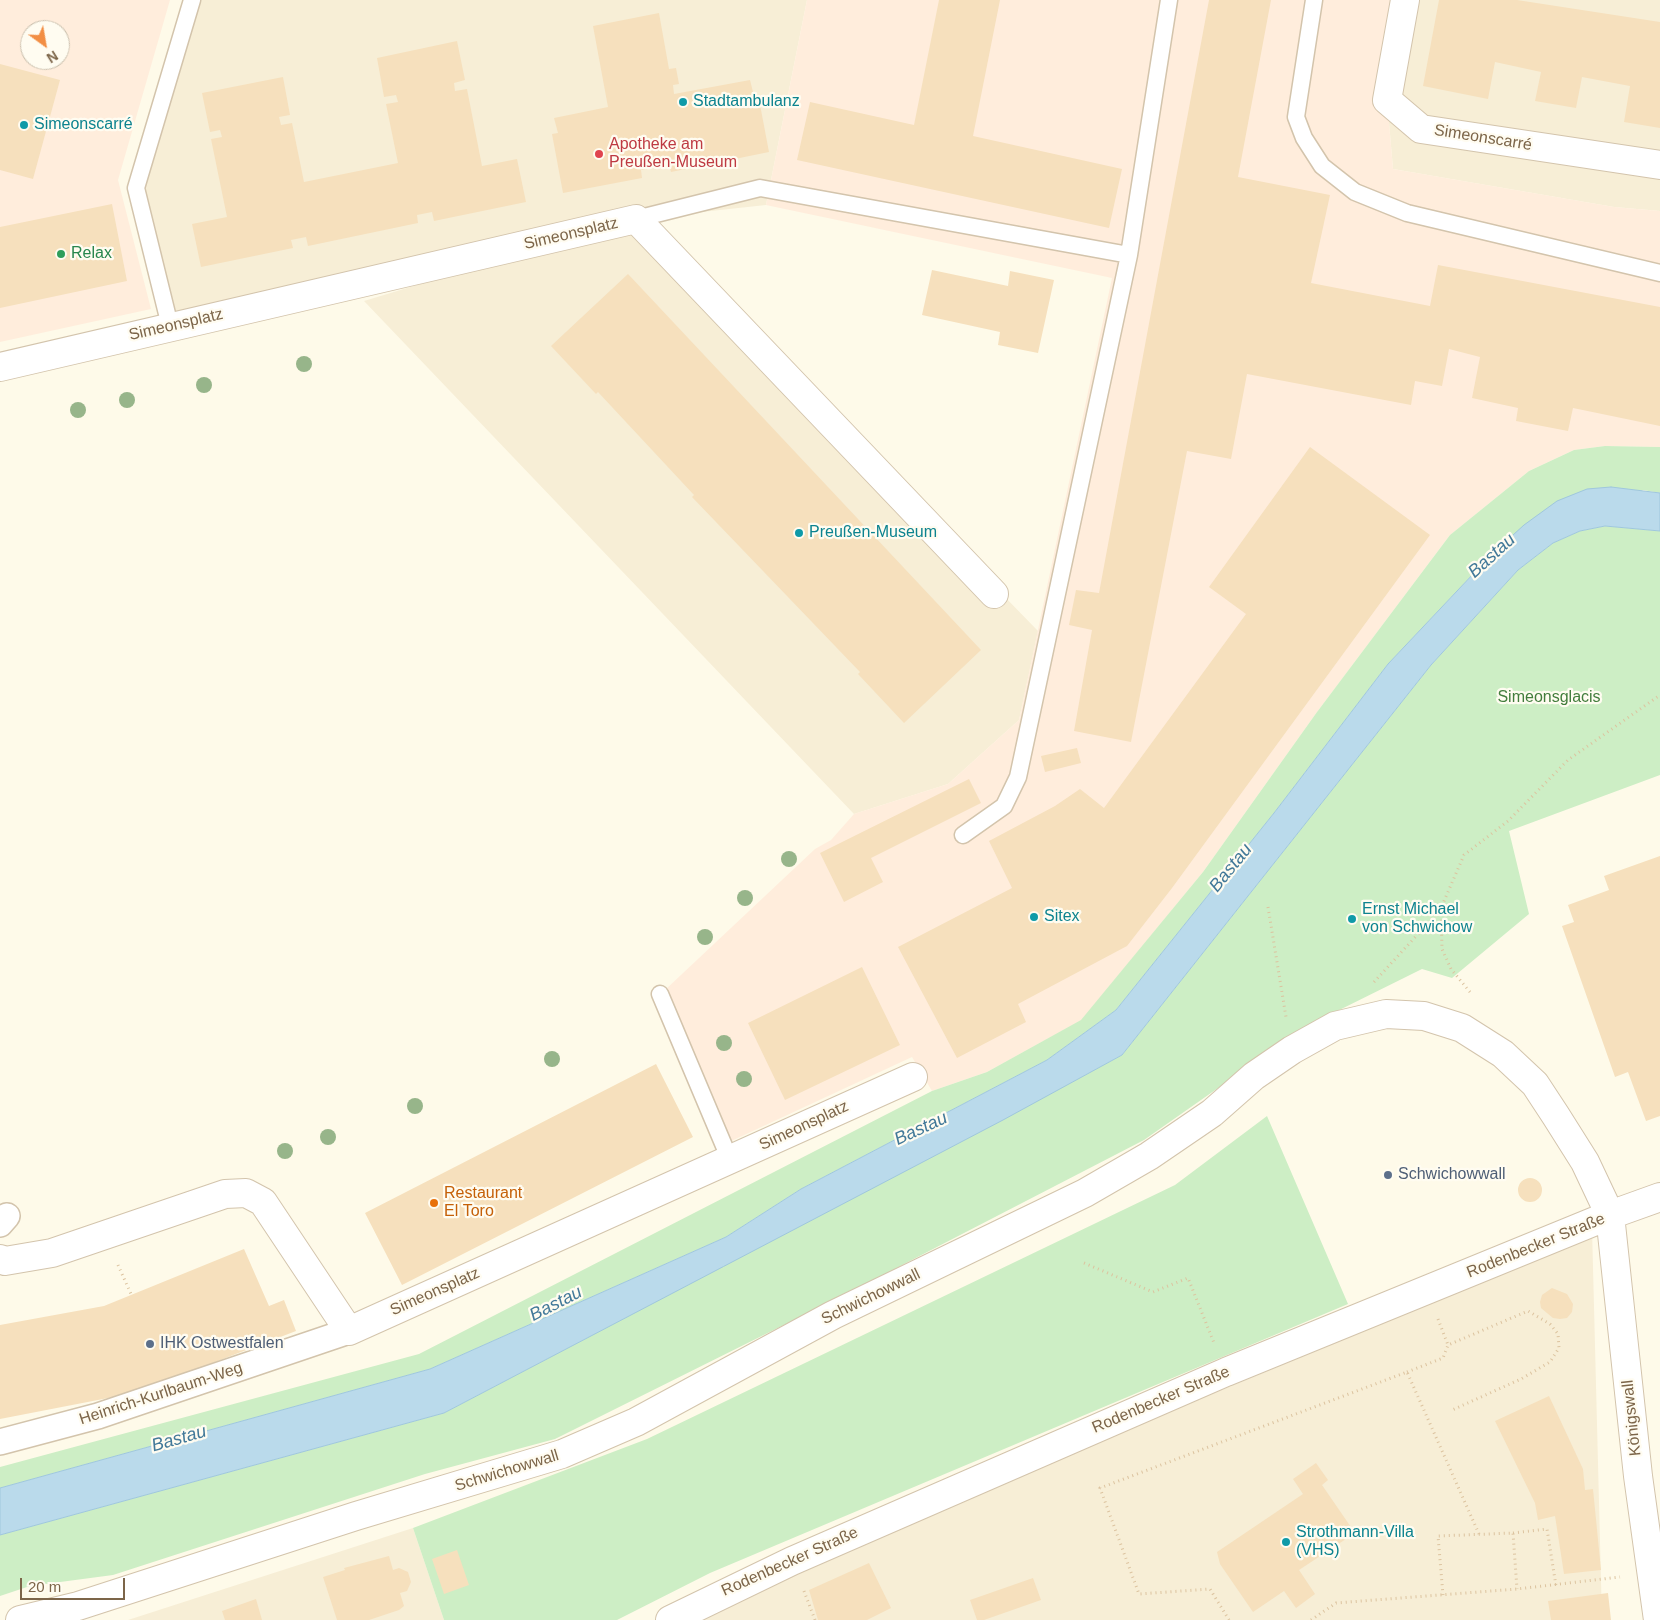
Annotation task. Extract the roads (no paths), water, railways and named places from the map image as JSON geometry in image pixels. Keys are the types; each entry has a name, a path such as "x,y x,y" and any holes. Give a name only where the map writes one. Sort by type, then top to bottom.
{"street":[{"name":"Simeonscarré","path":"1405,0 1386,100 1420,129 1660,165"},
{"name":"Simeonsplatz","path":"0,367 636,219 994,594"},
{"name":"Schwichowwall","path":"20,1620 78,1606 356,1516 562,1454 636,1422 833,1315 1085,1193 1149,1156 1196,1124 1254,1076 1292,1050 1335,1026 1386,1014 1424,1016 1462,1028 1503,1054 1535,1084 1585,1162 1610,1215"},
{"name":"Simeonsplatz","path":"349,1331 913,1077"},
{"path":"0,1259 5,1260 52,1253 225,1194 246,1193 263,1202 349,1331"},
{"name":"Rodenbecker Straße","path":"670,1620 704,1601 792,1561 1226,1372 1610,1215 1660,1198"},
{"name":"Königswall","path":"1610,1215 1638,1476 1658,1620"},
{"name":"Heinrich-Kurlbaum-Weg","path":"0,1442 98,1416 349,1331"}],"lane":[{"path":"170,326 136,188 192,0"},
{"path":"963,835 1004,806 1018,777 1129,255 1169,0"},
{"path":"1314,0 1296,117 1304,138 1322,166 1355,192 1407,213 1660,273"},
{"path":"636,219 760,188 1129,255"},
{"path":"660,994 730,1160"}],"water":[{"name":"Bastau","path":"1611,487 1660,493 1660,531 1605,526 1580,531 1553,543 1518,570 1431,665 1122,1055 1003,1120 444,1413 0,1535 0,1488 430,1369 726,1237 801,1189 1047,1060 1116,1010 1274,813 1388,664 1492,554 1524,525 1557,501 1587,489"}],"place":[{"name":"Stadtambulanz","path":"683,102"},
{"name":"Simeonscarré","path":"24,125"},
{"name":"Apotheke am Preußen-Museum","path":"599,154"},
{"name":"Relax","path":"61,254"},
{"name":"Preußen-Museum","path":"799,533"},
{"name":"Sitex","path":"1034,917"},
{"name":"Ernst Michael von Schwichow","path":"1352,919"},
{"name":"Schwichowwall","path":"1388,1175"},
{"name":"Restaurant El Toro","path":"434,1203"},
{"name":"IHK Ostwestfalen","path":"150,1344"},
{"name":"Strothmann-Villa (VHS)","path":"1286,1542"}],"park label":[{"name":"Simeonsglacis","path":"1549,698"}]}
